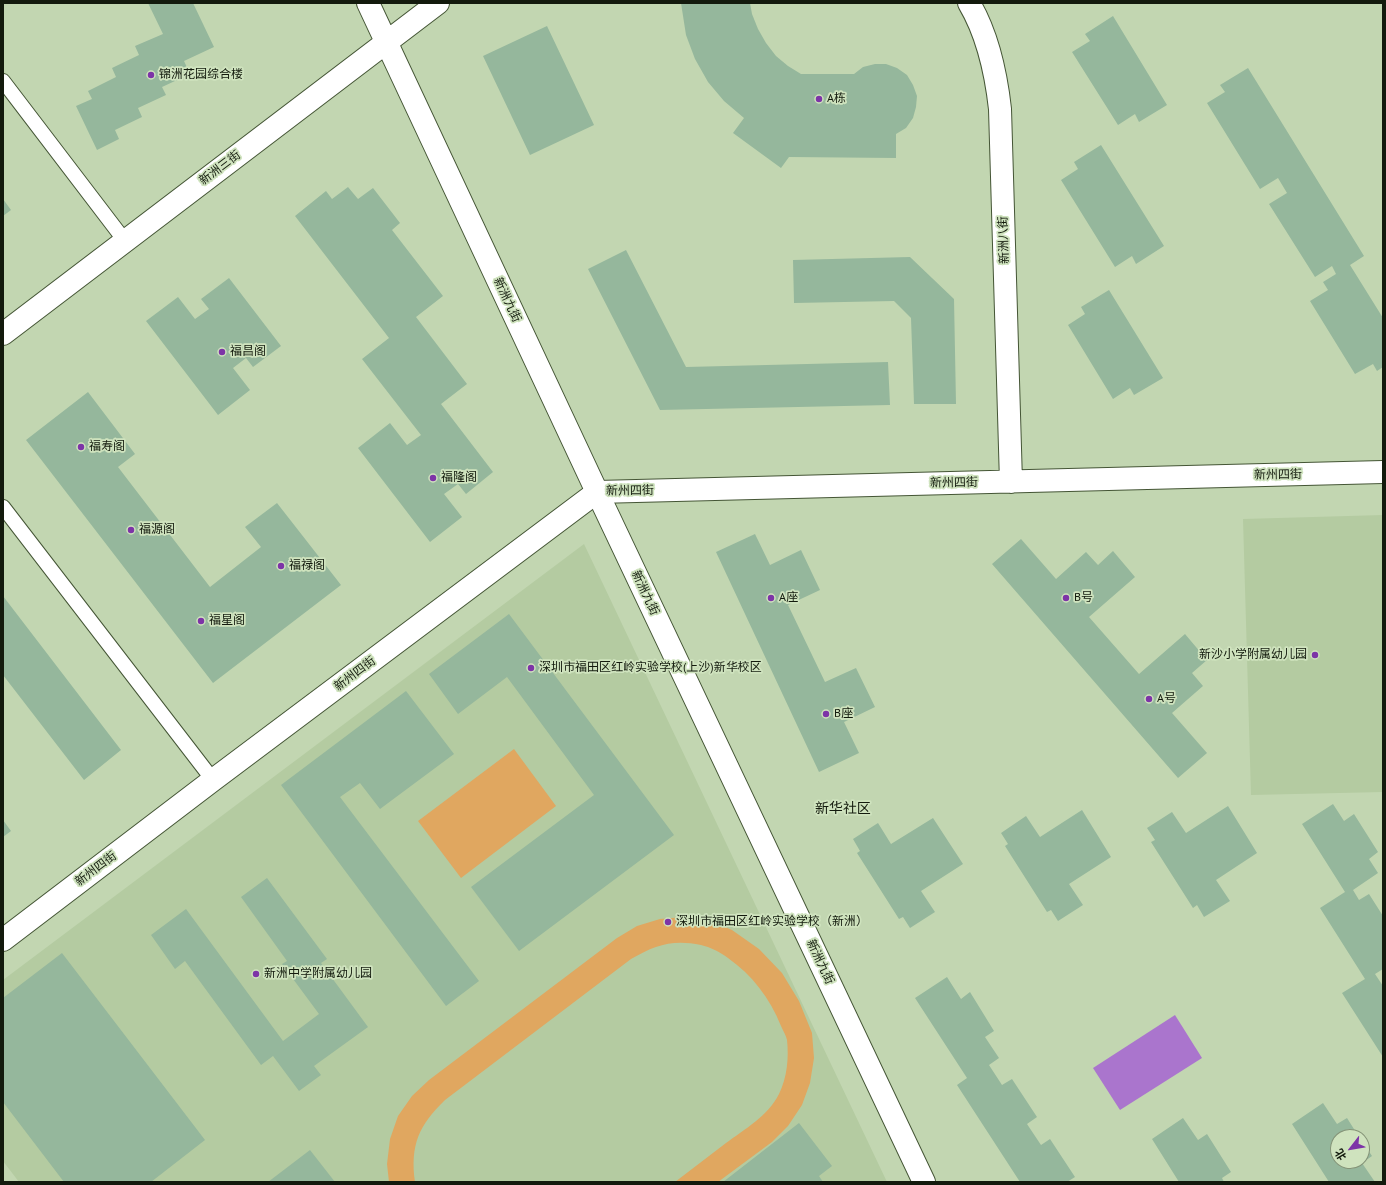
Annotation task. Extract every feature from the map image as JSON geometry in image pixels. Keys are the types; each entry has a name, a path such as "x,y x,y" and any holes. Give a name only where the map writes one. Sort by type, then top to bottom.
{"street":[{"name":"新洲九街","path":"368,3 597,492 924,1182"},
{"name":"新洲三街","path":"3,334 438,3"},
{"name":"新洲八街","path":"969,3 983,32 991,57 997,82 1000,109 1011,482"},
{"name":"新州四街","path":"3,940 212,780 597,492 1383,472"}],"lane":[{"path":"3,81 124,241"},
{"path":"3,507 212,780"}],"shaded area":[{"name":"新沙小学附属幼儿园","path":"1383,515 1383,792 1251,795 1243,519"},
{"path":"584,544 887,1182 19,1182 3,1161 3,980"},
{"path":"514,749 556,806 461,878 418,821"},
{"path":"684,917 710,920 732,930 759,949 782,973 799,1001 812,1033 814,1058 810,1083 802,1105 788,1126 772,1142 718,1182 675,1182 756,1122 769,1109 782,1088 786,1075 788,1047 787,1038 777,1016 766,997 745,972 725,956 711,948 691,943 673,943 664,944 648,950 631,959 445,1100 429,1118 418,1136 414,1157 415,1182 389,1182 387,1164 390,1139 398,1116 412,1096 429,1080 617,938 637,926 660,919"},
{"path":"1175,1015 1202,1058 1120,1110 1093,1068"}],"building":[{"name":"锦洲花园综合楼","path":"148,3 193,3 214,47 184,61 190,74 162,87 166,95 138,108 142,117 115,130 119,139 97,150 76,106 92,99 88,91 116,77 112,68 139,55 135,46 163,34"},
{"name":"A栋","path":"681,3 750,3 752,14 758,29 766,43 776,56 801,74 854,74 863,67 875,64 886,64 897,68 907,75 917,96 916,107 913,118 906,128 896,134 896,158 789,157 781,168 733,133 744,118 724,101 708,82 695,59 686,35"},
{"path":"1113,16 1167,105 1139,122 1135,114 1118,125 1072,52 1090,41 1085,34"},
{"path":"547,26 594,125 530,155 483,56"},
{"path":"1248,68 1364,256 1350,265 1383,318 1383,367 1377,371 1373,364 1355,374 1310,301 1328,290 1323,282 1336,274 1332,266 1315,277 1269,204 1287,193 1278,178 1260,189 1207,103 1225,92 1220,85"},
{"path":"1101,145 1164,246 1136,264 1132,256 1115,267 1061,180 1078,169 1074,162"},
{"path":"348,187 358,199 373,188 400,223 392,230 443,296 416,317 467,384 441,404 493,472 466,494 458,484 444,494 462,517 430,542 358,448 390,423 407,445 421,435 362,359 389,338 295,216 326,191 332,199"},
{"path":"3,199 11,210 3,216"},
{"path":"626,250 686,367 888,362 890,405 660,410 588,269"},
{"path":"910,257 954,299 956,404 914,404 911,318 894,301 794,303 793,260"},
{"name":"福昌阁","path":"229,278 281,346 253,367 246,358 233,368 250,390 218,415 146,321 178,297 195,319 209,309 201,299"},
{"path":"1109,290 1163,378 1134,395 1130,388 1113,399 1068,325 1085,314 1081,307"},
{"path":"88,392 135,454 118,467 210,587 261,547 245,527 277,503 341,585 213,683 26,440"},
{"path":"755,534 770,565 801,550 820,590 788,605 825,682 856,668 875,707 844,722 859,753 819,772 716,552"},
{"path":"1021,539 1056,579 1086,552 1098,565 1113,551 1135,577 1089,617 1139,674 1185,634 1207,660 1192,673 1203,686 1172,713 1207,753 1178,778 992,564"},
{"path":"3,596 121,750 84,780 3,675"},
{"path":"509,614 674,835 519,951 471,887 594,795 507,677 458,714 429,674"},
{"path":"406,691 454,754 380,809 360,783 340,797 479,981 446,1006 281,785"},
{"path":"1333,804 1344,821 1354,814 1378,852 1369,859 1378,873 1353,890 1359,900 1369,894 1383,916 1383,969 1375,974 1383,986 1383,1057 1342,993 1365,979 1320,908 1345,892 1302,824"},
{"path":"1228,806 1257,853 1216,880 1230,901 1204,917 1197,905 1193,908 1151,842 1155,840 1147,828 1172,812 1186,833"},
{"path":"1082,810 1111,857 1069,884 1083,905 1058,921 1051,910 1047,912 1005,846 1008,844 1001,833 1026,816 1040,837"},
{"path":"933,818 963,864 921,891 935,912 910,928 903,917 899,919 857,853 860,851 853,839 878,823 891,844"},
{"path":"3,820 11,831 3,837"},
{"path":"267,878 327,959 321,963 368,1027 314,1066 321,1075 299,1091 273,1056 261,1065 185,961 175,969 151,935 186,909 283,1041 319,1014 282,964 287,961 241,897"},
{"path":"62,953 205,1140 151,1182 64,1182 3,1102 3,998"},
{"path":"947,977 961,999 970,992 994,1031 985,1037 999,1058 989,1065 1002,1085 1012,1079 1037,1117 1027,1124 1041,1145 1050,1139 1075,1177 1067,1182 1020,1182 957,1085 967,1078 915,998"},
{"path":"1323,1103 1337,1124 1347,1118 1354,1129 1330,1129 1330,1169 1366,1169 1375,1182 1329,1182 1292,1124"},
{"path":"1183,1118 1198,1140 1207,1134 1231,1172 1222,1178 1224,1182 1179,1182 1152,1139"},
{"path":"799,1123 832,1166 819,1176 823,1182 723,1182"},
{"path":"310,1150 335,1182 268,1182"}],"place":[{"name":"锦洲花园综合楼","path":"151,75"},
{"name":"A栋","path":"819,99"},
{"name":"福昌阁","path":"222,352"},
{"name":"福寿阁","path":"81,447"},
{"name":"福隆阁","path":"433,478"},
{"name":"福源阁","path":"131,530"},
{"name":"福禄阁","path":"281,566"},
{"name":"A座","path":"771,598"},
{"name":"B号","path":"1066,598"},
{"name":"福星阁","path":"201,621"},
{"name":"新沙小学附属幼儿园","path":"1315,655"},
{"name":"深圳市福田区红岭实验学校(上沙)新华校区","path":"531,668"},
{"name":"A号","path":"1149,699"},
{"name":"B座","path":"826,714"},
{"name":"深圳市福田区红岭实验学校（新洲）","path":"668,922"},
{"name":"新洲中学附属幼儿园","path":"256,974"}],"district":[{"name":"新华社区","path":"843,809"}]}
